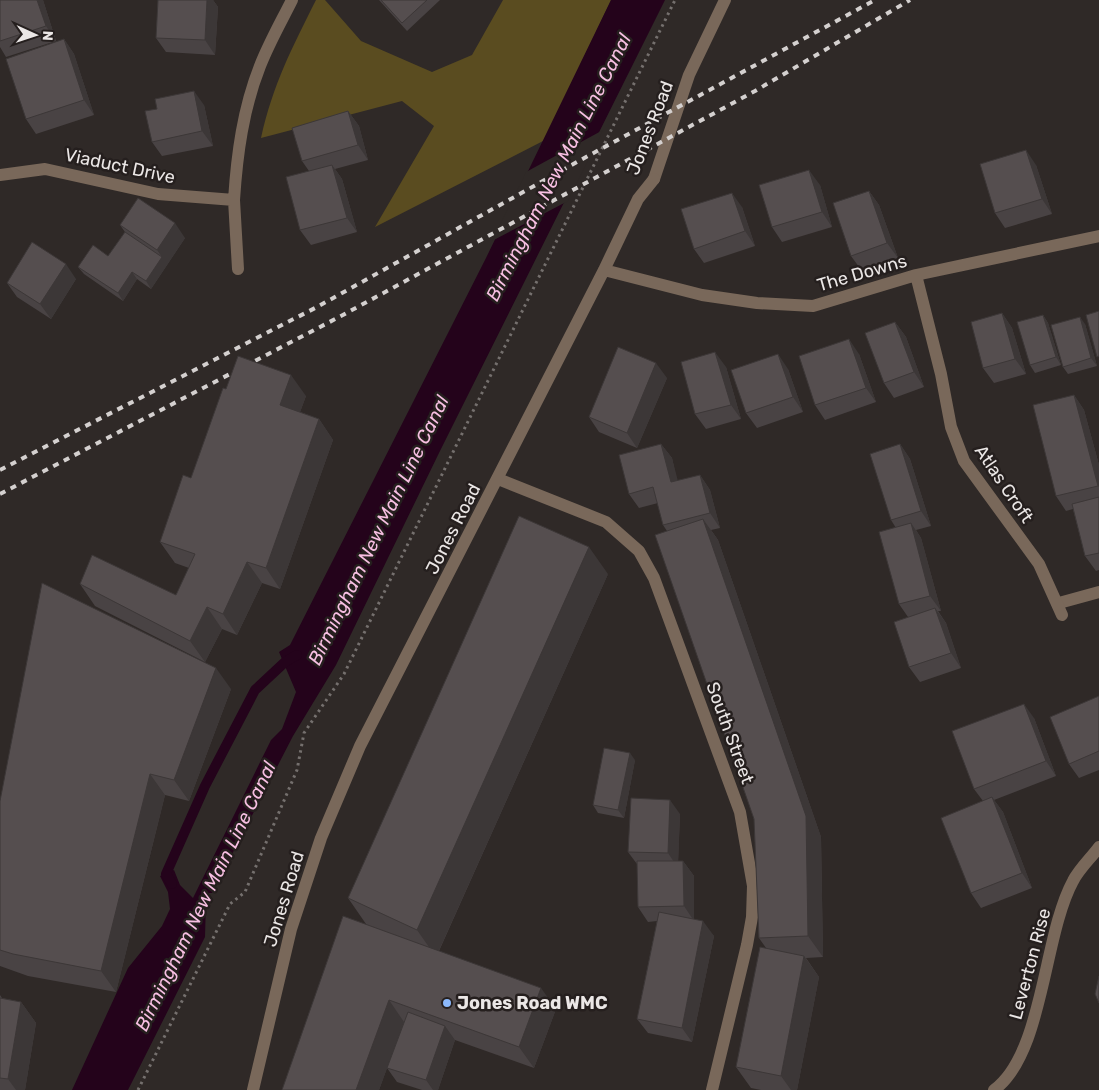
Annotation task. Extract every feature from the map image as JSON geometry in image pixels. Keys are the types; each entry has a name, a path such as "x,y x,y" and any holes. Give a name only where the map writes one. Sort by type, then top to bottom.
{"street":[{"path":"238,269 234,200 237,161 245,115 260,66 292,0"},
{"name":"Jones Road","path":"254,1090 291,929 321,838 360,746 498,479 638,199 654,179 689,75 725,0"},
{"name":"Viaduct Drive","path":"0,176 45,169 158,194 234,200"},
{"name":"The Downs","path":"604,270 702,294 757,303 814,306 916,275 1099,236"},
{"name":"Atlas Croft","path":"916,275 942,374 952,426 964,461 1039,564 1060,609 1099,592"},
{"name":"South Street","path":"498,479 606,522 639,551 654,578 740,812 753,886 752,917 712,1090"},
{"name":"Leverton Rise","path":"994,1090 1005,1082 1028,1039 1043,987 1054,932 1073,880 1099,847"}],"path":[{"path":"138,1090 230,904 246,892 297,770 304,733 344,674 675,0"}],"shaded area":[{"path":"316,0 325,0 361,41 432,72 472,55 503,0 611,0 545,140 375,227 434,126 402,101 261,138 277,83"}],"water":[{"name":"Birmingham New Main Line Canal","path":"611,0 665,0 438,455 336,665 293,736 212,893 208,893 206,900 205,937 128,1090 72,1090 128,968 162,926 170,909 168,892 160,876 174,870 180,885 193,898 271,740 282,729 296,692 279,652 290,645 486,258"}],"pier":[{"path":"603,130 568,201 492,241 526,172"}],"building":[{"path":"0,0 37,0 46,26 0,41"},
{"path":"158,0 207,0 205,40 156,38"},
{"path":"381,0 427,0 402,23"},
{"path":"64,39 84,100 26,119 6,59"},
{"path":"194,91 202,131 152,142 145,111 157,109 155,99"},
{"path":"348,111 358,145 302,161 292,128"},
{"path":"1026,150 1042,199 995,213 980,164"},
{"path":"332,165 347,218 300,230 286,177"},
{"path":"809,170 822,212 772,227 759,185"},
{"path":"869,191 887,243 851,256 833,203"},
{"path":"732,193 745,231 694,249 681,209"},
{"path":"138,198 175,223 157,250 120,225"},
{"path":"125,232 162,257 146,281 132,272 118,293 78,267 93,245 108,256"},
{"path":"32,242 66,264 40,304 7,283"},
{"path":"1099,311 1099,356 1097,357 1086,315"},
{"path":"1002,313 1015,359 983,368 971,322"},
{"path":"1043,315 1056,357 1030,365 1017,322"},
{"path":"1080,317 1091,358 1063,367 1051,325"},
{"path":"895,322 914,372 884,383 865,333"},
{"path":"849,339 866,388 815,405 799,356"},
{"path":"618,347 656,363 627,433 589,417"},
{"path":"715,352 731,405 695,414 681,362"},
{"path":"778,354 793,397 746,413 731,370"},
{"path":"238,356 291,375 280,405 319,419 266,568 247,562 223,614 207,607 190,641 80,584 92,555 176,595 195,554 160,542 183,475 191,478 223,388 226,389"},
{"path":"1074,395 1098,486 1056,496 1033,405"},
{"path":"661,444 671,482 700,475 710,513 663,525 653,487 629,494 619,455"},
{"path":"900,444 921,511 891,520 870,454"},
{"path":"1099,497 1099,553 1085,556 1072,504"},
{"path":"519,516 589,547 417,930 348,898"},
{"path":"703,519 806,816 808,936 759,938 754,819 655,535"},
{"path":"911,523 930,596 899,604 879,532"},
{"path":"42,583 216,668 174,780 150,774 101,971 0,950 0,801"},
{"path":"935,608 951,653 909,667 894,622"},
{"path":"1099,696 1099,751 1069,764 1050,717"},
{"path":"1024,704 1046,761 974,789 952,731"},
{"path":"604,748 630,753 618,810 593,805"},
{"path":"992,797 1022,873 971,893 941,818"},
{"path":"631,798 670,800 668,853 628,852"},
{"path":"637,861 683,861 684,906 638,907"},
{"path":"659,912 703,921 682,1028 637,1019"},
{"path":"343,916 541,988 519,1047 389,1000 356,1090 282,1090"},
{"path":"760,947 804,956 781,1076 736,1067"},
{"path":"1099,976 1099,1003 1095,994"},
{"path":"0,998 21,1002 8,1079 0,1078"},
{"path":"408,1012 445,1026 426,1080 387,1068"}],"waterway":[{"name":"Birmingham New Main Line Canal","path":"172,884 166,874 205,786 255,690 285,662 297,655"}],"railway":[{"path":"0,470 317,307 577,162 875,0"},
{"path":"0,494 341,316 755,91 910,0"}],"place":[{"name":"Jones Road WMC","path":"447,1003"}]}
